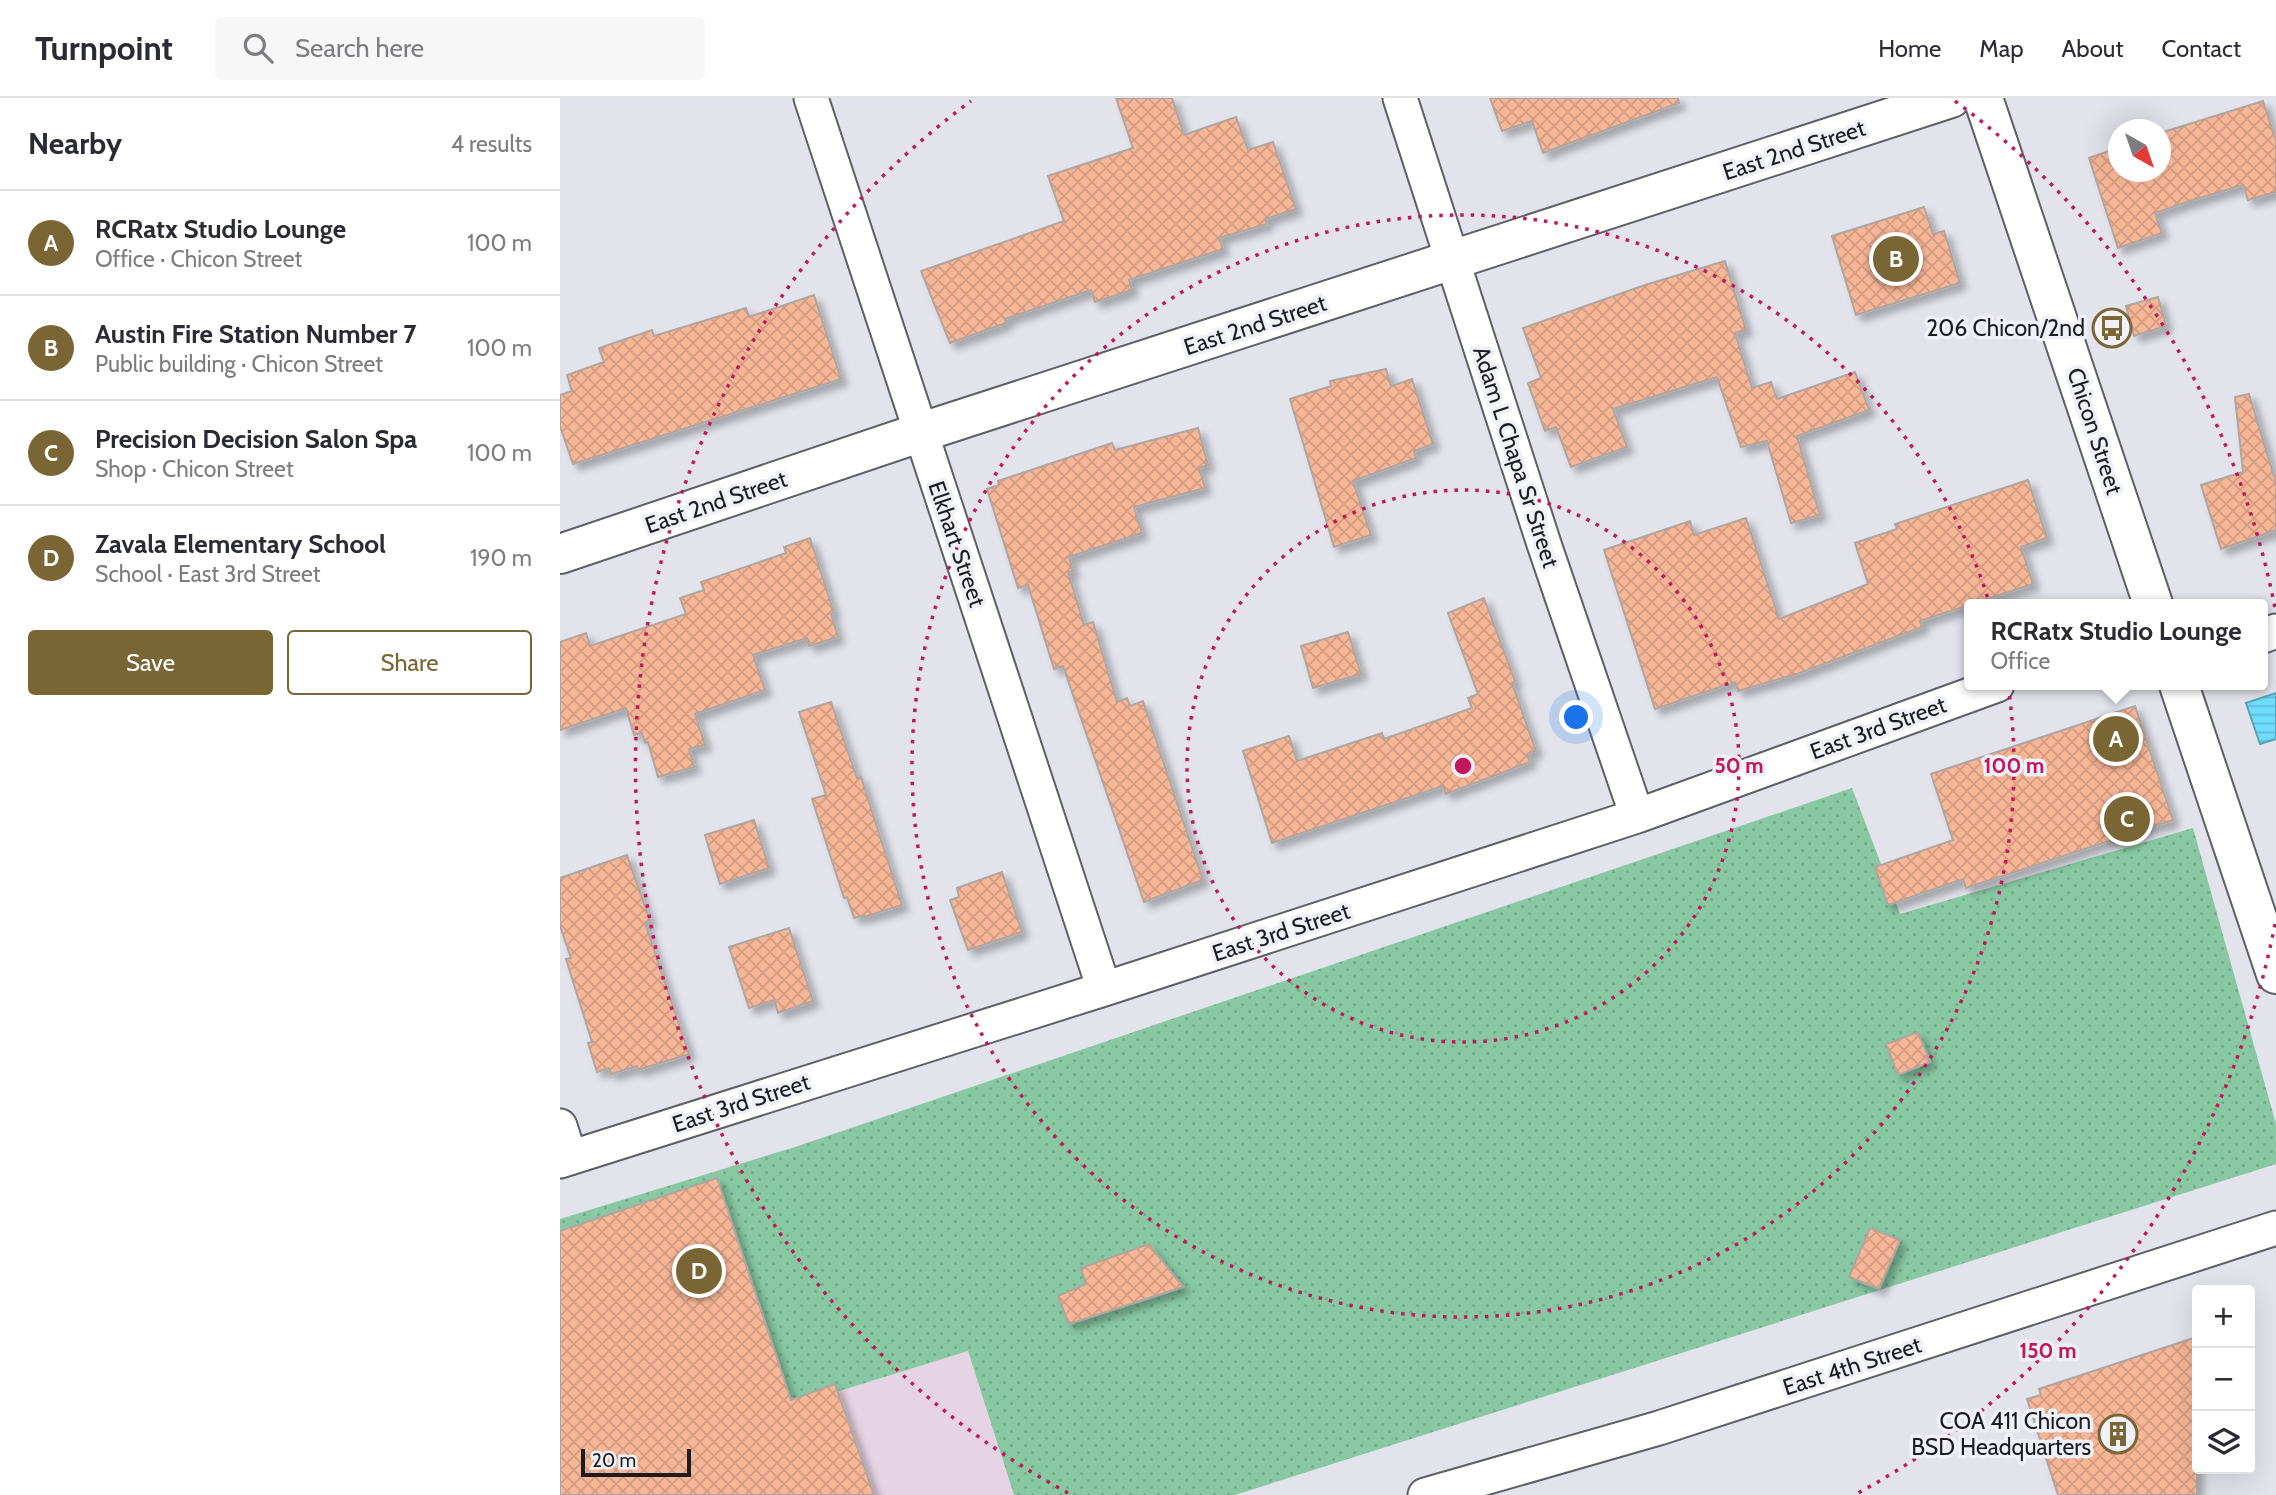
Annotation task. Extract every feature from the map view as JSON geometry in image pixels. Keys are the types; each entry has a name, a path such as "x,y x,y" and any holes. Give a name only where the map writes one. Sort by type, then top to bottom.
{"street":[{"name":"Elkhart Street","path":"811,98 1104,989"},
{"name":"Adam L Chapa Sr Street","path":"1400,98 1637,816"},
{"name":"East 2nd Street","path":"560,554 919,433 1951,98"},
{"name":"Chicon Street","path":"1983,98 2150,599"},
{"name":"East 3rd Street","path":"565,1159 1104,989 1637,816 1983,690"},
{"path":"2181,690 2276,974"},
{"path":"560,1126 565,1159"},
{"name":"East 4th Street","path":"1425,1495 1659,1428 2276,1228"}],"shaded area":[{"path":"560,1219 969,1351 1014,1495 560,1495"}],"green space":[{"path":"1852,788 1900,914 2193,828 2276,1124 2276,1164 1235,1495 1014,1495 968,1351 560,1478 560,1219 795,1147"}],"water":[{"path":"2276,693 2276,739 2260,744 2246,703"}],"building":[{"path":"1116,98 1172,98 1184,135 1236,117 1248,150 1273,142 1296,209 1265,219 1267,224 1219,238 1223,249 1129,280 1132,290 1095,302 1091,290 1005,319 1006,323 950,343 921,271 1064,221 1048,176 1133,148"},
{"path":"1490,98 1678,98 1679,103 1543,153 1532,121 1502,131"},
{"path":"2263,101 2276,141 2276,192 2248,200 2243,185 2155,213 2162,233 2118,248 2089,158 2108,151 2108,182 2171,182 2171,130"},
{"path":"1924,207 1933,234 1944,231 1960,283 1856,315 1832,236"},
{"path":"1725,261 1746,330 1735,333 1752,388 1771,382 1777,399 1855,372 1869,410 1797,436 1820,515 1791,523 1767,441 1741,447 1717,377 1613,409 1627,447 1571,467 1556,427 1545,431 1528,383 1541,378 1523,328 1645,285"},
{"path":"814,295 841,379 573,464 560,426 560,395 572,391 567,375 604,362 599,348 652,330 654,336 746,308 749,317"},
{"path":"2158,297 2166,326 2134,336 2126,306"},
{"path":"1386,369 1391,386 1412,379 1433,444 1414,451 1416,458 1353,481 1371,535 1334,547 1290,399 1331,386 1330,381"},
{"path":"2249,394 2276,483 2276,530 2221,549 2201,485 2243,472 2235,397"},
{"path":"1198,428 1208,465 1199,468 1205,488 1134,507 1142,533 1069,557 1073,571 1068,572 1084,625 1093,622 1117,702 1127,698 1130,706 1143,701 1203,880 1144,902 1063,666 1054,669 1028,585 1018,588 987,489 999,485 998,481 1112,443 1115,450"},
{"path":"2028,480 2047,538 2021,547 2033,584 1987,599 1964,599 1964,607 1920,621 1922,627 1800,673 1738,691 1735,682 1655,709 1604,550 1690,521 1694,535 1746,518 1779,619 1868,584 1855,543 1897,529 1895,524"},
{"path":"810,538 834,613 831,614 838,637 809,646 807,638 753,655 765,690 695,714 705,745 689,749 694,767 658,777 648,742 645,743 642,733 634,735 626,708 560,730 560,642 586,633 590,646 686,614 680,598 704,590 701,582 786,553 784,547"},
{"path":"1484,598 1515,681 1512,683 1536,751 1527,754 1530,762 1446,794 1443,786 1272,843 1243,751 1289,736 1297,761 1382,733 1384,739 1472,708 1468,698 1478,694 1448,613"},
{"path":"1348,632 1361,674 1313,688 1301,646"},
{"path":"831,702 857,778 861,777 902,905 864,917 854,918 847,897 844,898 812,799 826,795 799,712"},
{"path":"2135,706 2173,820 1966,888 1963,879 1888,905 1875,867 1953,840 1931,774"},
{"path":"754,820 769,868 720,884 705,835"},
{"path":"627,855 650,921 645,923 689,1054 638,1070 637,1066 611,1074 609,1068 597,1072 588,1043 592,1042 566,959 571,958 560,926 560,878"},
{"path":"1002,872 1022,932 968,950 950,900 959,897 957,888"},
{"path":"789,928 813,1001 778,1013 774,1000 749,1008 729,947"},
{"path":"1918,1032 1930,1062 1898,1075 1886,1044"},
{"path":"717,1178 791,1400 835,1384 874,1495 560,1495 560,1231"},
{"path":"1870,1228 1900,1240 1879,1289 1849,1277"},
{"path":"1149,1244 1183,1287 1069,1324 1058,1296 1086,1284 1081,1268"},
{"name":"COA 411 Chicon BSD Headquarters","path":"2192,1339 2192,1474 2197,1474 2197,1495 2058,1495 2027,1399 2041,1395 2039,1389"}],"place":[{"name":"Austin Fire Station Number 7","path":"1896,259"},
{"name":"206 Chicon/2nd","path":"2112,328"},
{"name":"RCRatx Studio Lounge","path":"2116,739"},
{"name":"Precision Decision Salon Spa","path":"2127,819"},
{"name":"Zavala Elementary School","path":"699,1271"},
{"name":"COA 411 Chicon BSD Headquarters","path":"2118,1434"}]}
